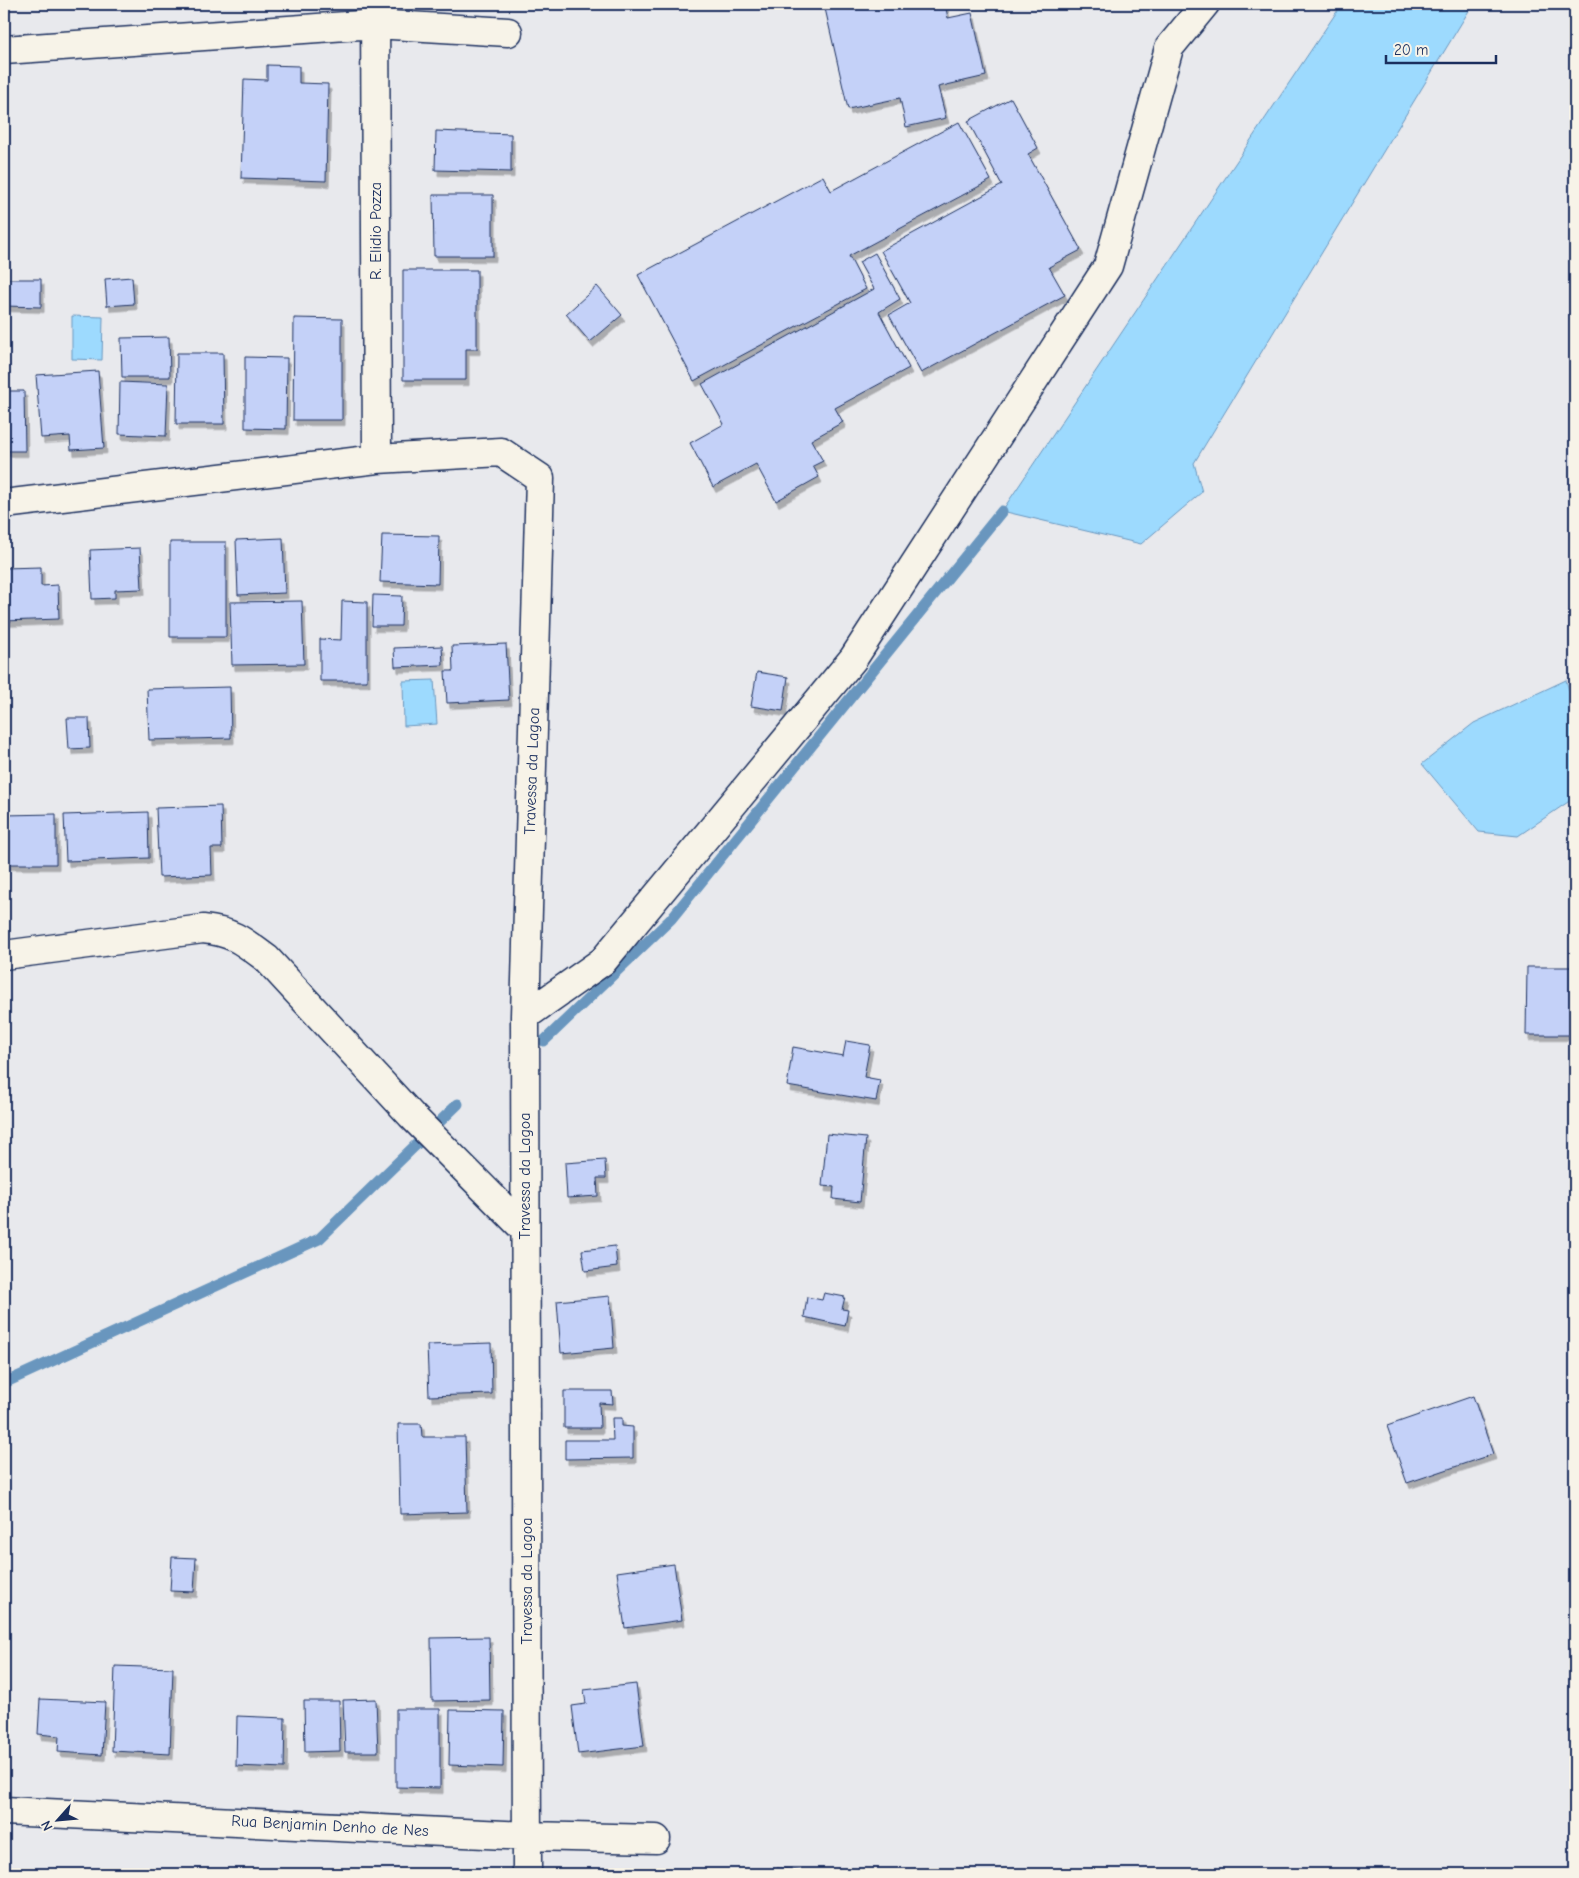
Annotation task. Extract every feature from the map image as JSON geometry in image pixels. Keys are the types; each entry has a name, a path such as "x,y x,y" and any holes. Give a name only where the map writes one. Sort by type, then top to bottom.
{"street":[{"path":"525,1016 603,960 853,659 1108,266 1169,48 1205,4"},
{"path":"4,50 375,14 508,32"},
{"name":"R. Elidio Pozza","path":"375,14 377,458"},
{"name":"Travessa da Lagoa","path":"377,458 502,452 540,478 525,1016 527,1874"},
{"path":"4,504 377,458"},
{"path":"4,955 203,929 225,932 245,942 267,959 411,1116 525,1230"},
{"name":"Rua Benjamin Denho de Nes","path":"4,1811 528,1836 656,1839"}],"water":[{"path":"1342,4 1473,4 1194,463 1202,492 1141,544 1002,511"},
{"path":"72,316 103,317 102,360 72,359"},
{"path":"434,680 437,724 404,726 403,681"},
{"path":"1566,680 1575,711 1574,798 1518,836 1479,832 1422,764 1474,723"}],"building":[{"path":"824,4 945,4 948,18 972,13 986,76 938,87 946,118 906,127 900,98 848,109"},
{"path":"267,65 299,66 299,83 328,84 326,181 241,178 244,79 267,80"},
{"path":"1011,98 1038,148 1028,154 1081,250 1049,267 1065,295 921,373 889,315 910,303 881,251 1002,185 968,121"},
{"path":"959,122 991,180 849,256 866,289 694,381 638,275 823,176 831,191"},
{"path":"436,131 511,134 511,172 435,170"},
{"path":"433,195 493,195 493,256 434,256"},
{"path":"875,253 900,299 879,312 909,368 835,408 843,422 811,440 823,461 813,466 819,477 776,501 756,464 713,487 690,443 724,424 702,384 874,289 859,262"},
{"path":"403,270 477,270 477,349 466,349 466,380 403,380"},
{"path":"132,277 134,304 107,306 105,279"},
{"path":"4,279 41,279 41,307 4,306"},
{"path":"597,286 622,315 590,342 566,314"},
{"path":"294,318 342,319 342,420 293,420"},
{"path":"169,337 170,377 122,377 121,338"},
{"path":"177,353 223,353 224,424 176,424"},
{"path":"245,357 287,358 286,429 245,428"},
{"path":"98,371 104,448 71,450 70,436 41,438 36,375"},
{"path":"120,382 168,384 166,436 119,434"},
{"path":"4,391 24,391 25,451 4,451"},
{"path":"382,535 439,536 438,584 380,582"},
{"path":"283,538 285,593 238,595 236,540"},
{"path":"170,542 226,542 226,637 170,637"},
{"path":"140,548 142,589 115,590 115,598 92,599 90,550"},
{"path":"41,567 41,586 58,585 59,619 4,621 4,568"},
{"path":"373,595 402,596 401,626 372,626"},
{"path":"302,601 304,664 232,665 230,602"},
{"path":"342,601 367,602 367,681 320,681 320,639 341,640"},
{"path":"506,644 509,700 447,703 445,671 453,671 452,646"},
{"path":"442,646 443,665 395,667 394,648"},
{"path":"757,672 788,677 783,711 751,706"},
{"path":"230,687 231,738 149,740 147,689"},
{"path":"67,718 89,718 90,748 69,749"},
{"path":"221,806 222,848 211,848 212,875 159,877 156,808"},
{"path":"148,812 149,858 66,861 64,815"},
{"path":"56,814 56,864 4,864 4,815"},
{"path":"1527,967 1575,967 1575,1035 1526,1035"},
{"path":"846,1041 870,1045 864,1077 880,1080 876,1101 787,1086 793,1047 843,1056"},
{"path":"827,1134 866,1138 860,1202 833,1199 834,1187 822,1186"},
{"path":"605,1160 606,1178 597,1178 598,1196 567,1198 565,1163"},
{"path":"615,1246 617,1267 585,1271 582,1250"},
{"path":"824,1293 845,1297 842,1309 848,1310 845,1326 804,1317 807,1297 822,1300"},
{"path":"610,1296 614,1348 561,1353 557,1301"},
{"path":"491,1343 492,1394 429,1396 427,1345"},
{"path":"564,1391 612,1391 613,1404 599,1403 600,1428 564,1428"},
{"path":"1473,1396 1493,1454 1407,1483 1387,1426"},
{"path":"612,1418 622,1418 622,1426 633,1427 633,1458 565,1459 565,1440 613,1440"},
{"path":"398,1424 421,1424 422,1437 465,1437 467,1512 400,1514"},
{"path":"172,1557 196,1558 194,1592 170,1591"},
{"path":"674,1564 682,1620 625,1628 617,1572"},
{"path":"489,1637 490,1700 432,1701 431,1638"},
{"path":"115,1666 173,1668 170,1754 112,1751"},
{"path":"636,1684 644,1746 578,1754 572,1706 586,1704 584,1690"},
{"path":"40,1699 105,1702 102,1755 58,1752 59,1736 38,1734"},
{"path":"376,1699 378,1752 345,1752 343,1700"},
{"path":"304,1701 339,1701 340,1751 305,1752"},
{"path":"396,1709 440,1709 440,1788 396,1787"},
{"path":"450,1710 504,1711 503,1767 449,1765"},
{"path":"237,1716 285,1718 284,1768 236,1766"},
{"path":"777,1868 810,1871 809,1874 777,1874"},
{"path":"4,1869 16,1869 16,1874 4,1874"}],"waterway":[{"path":"544,1041 671,919 1002,511"},
{"path":"4,1383 319,1239 458,1104"}]}
